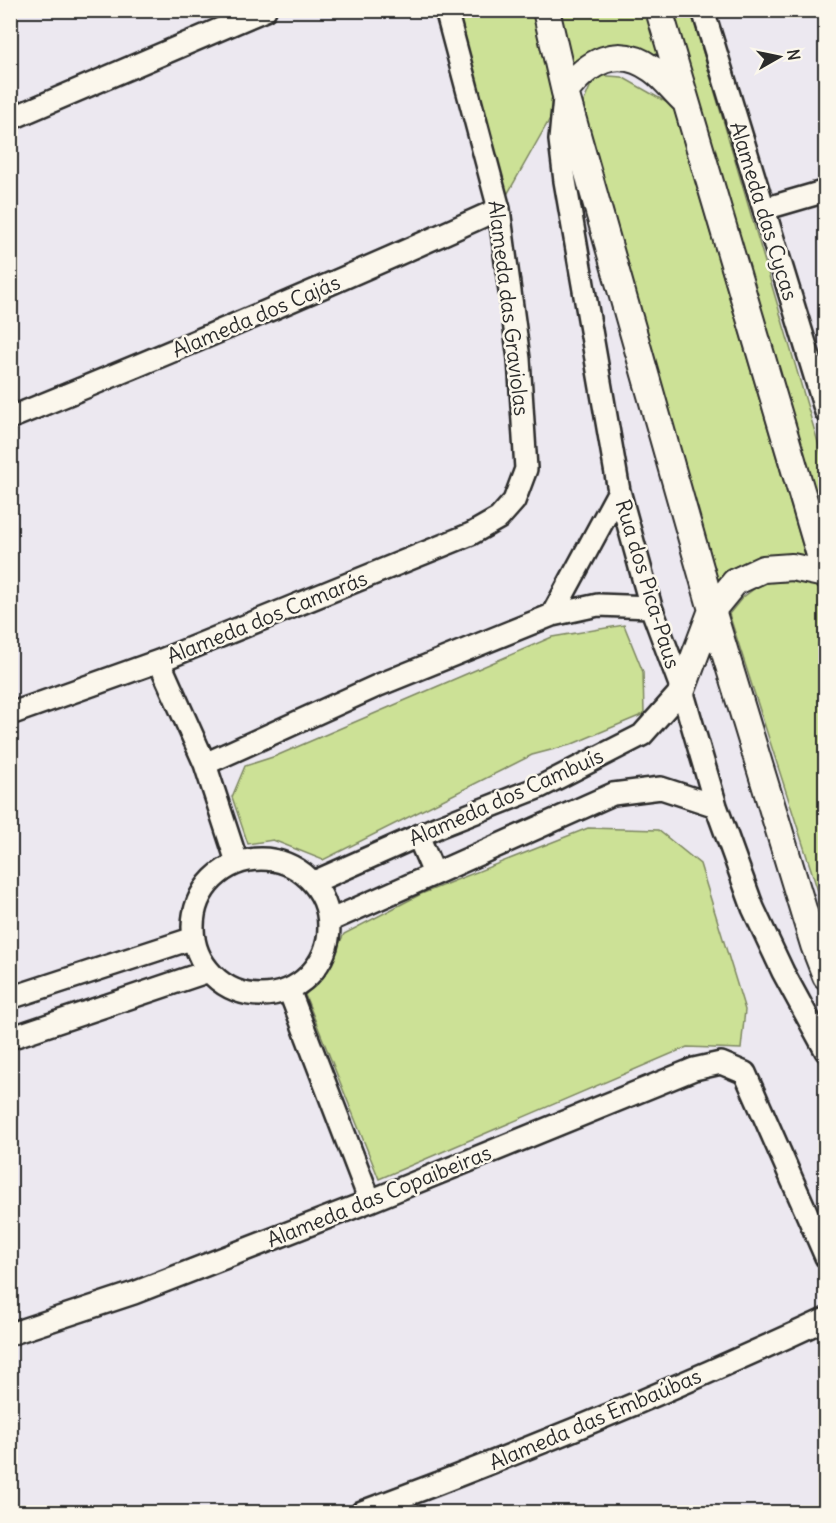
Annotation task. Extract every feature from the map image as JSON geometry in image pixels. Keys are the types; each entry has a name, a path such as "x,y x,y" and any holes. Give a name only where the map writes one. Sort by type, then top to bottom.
{"street":[{"path":"10,119 265,10"},
{"name":"Alameda das Graviolas","path":"446,10 500,209 519,359 526,469 514,501"},
{"name":"Rua dos Pica-Paus","path":"546,10 565,92 712,610 825,976"},
{"path":"659,10 825,574 792,567 763,569 735,582 712,610 682,690"},
{"name":"Alameda das Cycas","path":"703,10 825,412"},
{"path":"565,92 574,80 592,64 614,57 635,58 653,70 687,104"},
{"name":"Rua dos Pica-Paus","path":"565,92 560,140 565,181 619,491 651,608 682,690 716,806 753,908 783,972 825,1051"},
{"path":"764,209 825,190"},
{"name":"Alameda dos Cajás","path":"10,418 171,353 500,209"},
{"path":"552,615 619,491"},
{"name":"Alameda dos Camarás","path":"10,714 159,661 471,534 499,518 514,501"},
{"path":"205,764 379,686 552,615 598,605 651,608"},
{"path":"159,661 205,764 237,862"},
{"name":"Alameda dos Cambuís","path":"314,882 418,836 540,787 642,735 682,690"},
{"path":"540,787 553,820"},
{"name":"Alameda dos Cambuís","path":"329,921 613,794 661,788 716,806"},
{"path":"418,836 435,873"},
{"path":"257,858 278,860 297,868 314,882 324,901 329,921 327,942 320,962 306,978 289,990 272,995 246,993 221,983 209,971 199,955 194,938 193,919 198,901 207,884 220,871 237,862 257,858"},
{"path":"10,998 194,938"},
{"path":"10,1038 209,971"},
{"path":"289,990 370,1202"},
{"name":"Alameda das Copaibeiras","path":"10,1334 134,1293 370,1202 694,1069 720,1064 745,1073 825,1257"},
{"name":"Alameda das Embaúbas","path":"362,1512 479,1469 752,1353 825,1319"}],"green space":[{"path":"446,11 659,11 687,104 635,59 565,92 499,209"},
{"path":"666,11 691,11 825,466 825,554"},
{"path":"595,75 622,77 673,106 806,558 755,559 726,570 719,584 582,106"},
{"path":"797,581 818,585 826,613 825,913 729,614 742,598 762,583"},
{"path":"624,625 643,672 644,714 570,745 532,755 323,860 273,840 248,844 232,797 245,766 276,756 552,637"},
{"path":"588,828 658,830 700,864 745,1010 741,1049 687,1047 379,1179 305,995 324,974 344,934 421,894"}]}
